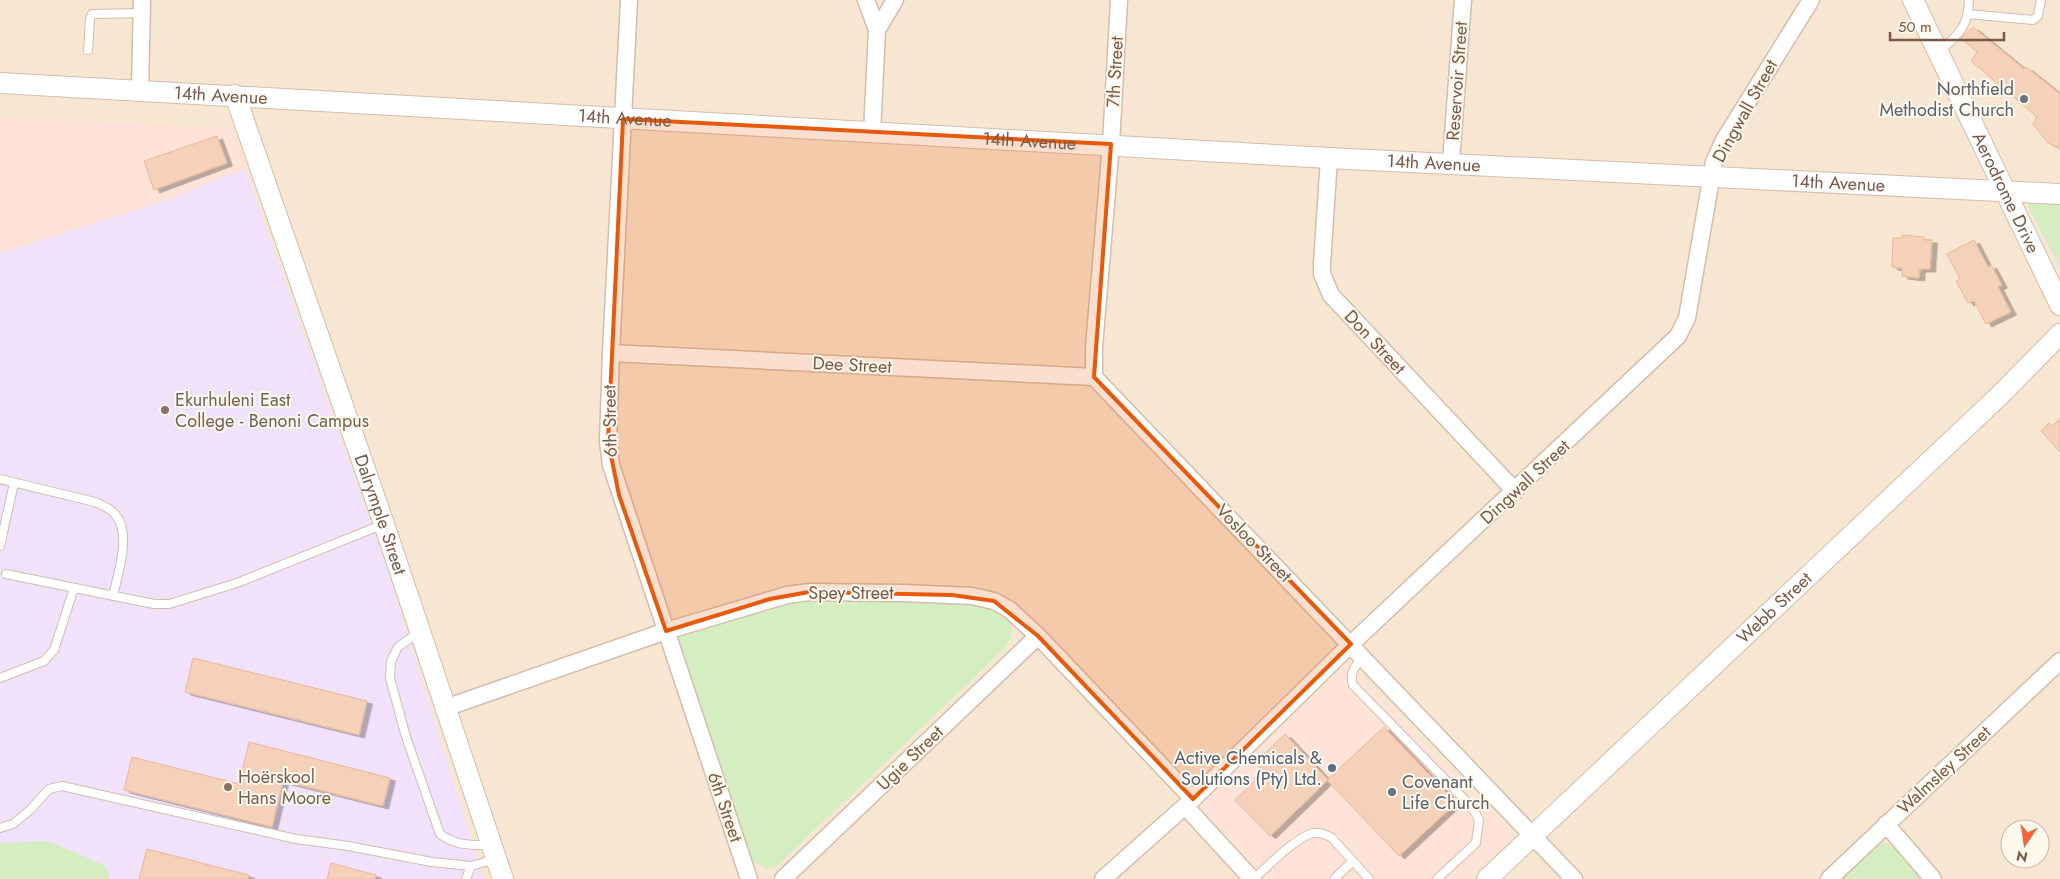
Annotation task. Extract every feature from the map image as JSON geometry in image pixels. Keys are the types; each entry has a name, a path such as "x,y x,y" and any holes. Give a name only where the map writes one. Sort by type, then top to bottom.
{"street":[{"name":"6th Street","path":"629,0 611,353 608,441 611,465 750,879"},
{"path":"866,0 877,30 872,133"},
{"path":"877,30 895,0"},
{"name":"7th Street","path":"1111,144 1119,0"},
{"name":"Reservoir Street","path":"1451,162 1463,0"},
{"name":"Dingwall Street","path":"1104,879 1189,802 1351,644 1678,336 1687,318 1714,162 1724,140 1811,0"},
{"name":"Aerodrome Drive","path":"1913,0 2060,305"},
{"path":"140,91 142,6"},
{"name":"14th Avenue","path":"0,83 872,133 1111,144 1329,158 1451,162 2060,194"},
{"name":"Dalrymple Street","path":"234,95 384,524 444,708 503,879"},
{"path":"1094,377 1094,347 1111,144"},
{"name":"Don Street","path":"1329,158 1322,274 1331,295 1515,491"},
{"name":"Webb Street","path":"1487,879 1998,398 2060,334"},
{"name":"Dee Street","path":"611,353 1094,377"},
{"name":"Vosloo Street","path":"1094,377 1574,879"},
{"name":"Spey Street","path":"444,708 666,631 787,595 809,592 904,593 972,596 994,600 1010,610 1038,636 1189,802 1253,879"},
{"name":"Ugie Street","path":"783,879 1038,636"},
{"name":"Walmsley Street","path":"1829,879 2058,666"},
{"path":"1886,824 1933,879"}],"lane":[{"path":"1938,53 1962,30 1968,14 1969,0"},
{"path":"1968,14 2033,20 2038,16 2041,0"},
{"path":"88,50 92,14 142,6"},
{"path":"0,480 95,502 116,515 122,526 123,551 113,596"},
{"path":"0,546 14,483"},
{"path":"6,574 154,604 169,604 237,583 384,524"},
{"path":"0,678 44,661 54,650 74,588"},
{"path":"419,632 398,647 391,661 390,678 406,737 437,828 440,834 455,843 494,852"},
{"path":"1363,657 1356,664 1352,673 1353,685 1472,807 1478,820 1476,843 1437,879"},
{"path":"0,828 13,824 30,810 49,789 62,786 296,839 348,846 432,862 471,866 494,852"},
{"path":"1253,879 1285,850 1312,834 1324,834 1332,838 1369,879"},
{"path":"1334,879 1353,862"},
{"path":"466,879 471,866"}],"highlighted area":[{"path":"623,119 1111,144 1094,377 1351,644 1193,799 1038,636 994,601 952,595 809,592 770,599 666,631 619,495 608,441"}],"shaded area":[{"path":"0,0 2060,0 2060,879 0,879"},
{"path":"0,118 231,128 245,169 155,204 0,253"},
{"path":"245,169 386,566 484,879 0,879 0,253 155,204"},
{"path":"1348,664 1512,837 1467,879 1269,879 1199,804"}],"green space":[{"path":"2032,198 2060,199 2060,267 2028,207"},
{"path":"791,600 967,604 997,608 1012,624 1011,637 1005,648 777,866 767,869 750,861 676,648 682,632"},
{"path":"48,841 106,866 110,879 0,879 0,843"},
{"path":"1881,842 1899,852 1922,879 1837,879 1875,845"}],"building":[{"path":"1973,27 2024,69 2026,67 2060,94 2060,148 2048,143 2033,124 2037,117 1971,61 1977,52 1961,38"},
{"path":"217,136 227,163 154,190 144,161"},
{"path":"1902,235 1924,237 1924,240 1932,240 1930,269 1920,269 1919,278 1902,276 1902,268 1892,267 1893,238 1902,238"},
{"path":"1974,240 1988,267 1991,265 2002,285 1998,287 2011,312 1986,324 1974,301 1968,303 1956,281 1960,279 1947,254"},
{"path":"2060,419 2060,452 2041,431 2049,423 2052,426"},
{"path":"193,658 367,701 359,735 185,692"},
{"name":"Covenant Life Church","path":"1384,727 1456,803 1399,856 1327,780"},
{"path":"1285,734 1328,780 1270,836 1235,800 1264,772 1255,763"},
{"path":"249,742 390,778 383,806 283,781 272,827 124,790 132,757 239,784"},
{"path":"147,849 249,875 248,879 139,879"},
{"path":"331,863 376,875 375,879 327,879"}],"place":[{"name":"Northfield Methodist Church","path":"2024,99"},
{"name":"Ekurhuleni East College - Benoni Campus","path":"165,410"},
{"name":"Active Chemicals & Solutions (Pty) Ltd.","path":"1332,768"},
{"name":"Hoërskool Hans Moore","path":"228,787"},
{"name":"Covenant Life Church","path":"1392,792"}]}
